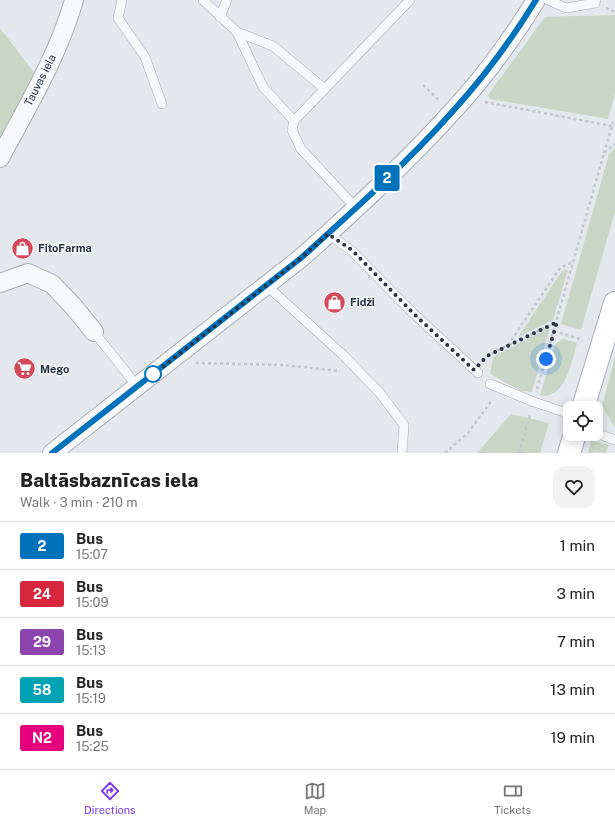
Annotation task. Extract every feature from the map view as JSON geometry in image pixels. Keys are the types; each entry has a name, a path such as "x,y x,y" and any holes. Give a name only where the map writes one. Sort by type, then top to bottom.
{"main road":[{"path":"585,401 615,303"},
{"path":"570,453 573,441"}],"street":[{"name":"Tauvas iela","path":"0,158 44,76 67,25 74,0"},
{"path":"52,453 301,258 356,208 416,151 453,112 498,57 536,0"},
{"path":"0,283 28,273 52,284 73,306 94,332"}],"lane":[{"path":"122,0 118,18 145,57 162,104"},
{"path":"203,0 237,32 273,46 324,89"},
{"path":"220,17 227,0"},
{"path":"356,208 301,149 292,130 294,121 410,0"},
{"path":"548,0 566,8 595,3 596,0"},
{"path":"237,32 263,88 294,121"},
{"path":"328,234 352,250 413,313 476,371"},
{"path":"266,285 342,354 380,393 404,424 402,453"},
{"path":"94,332 137,386"},
{"path":"490,384 534,402 563,412"},
{"path":"603,436 615,440"}],"path":[{"path":"487,102 612,126"},
{"path":"519,453 614,119"},
{"path":"604,153 615,144"},
{"path":"508,345 560,268 574,261"},
{"path":"476,371 487,356 557,322"},
{"path":"554,330 603,346"},
{"path":"191,363 283,365 361,374"},
{"path":"445,453 468,432 500,388"}],"green space":[{"path":"615,15 615,94 608,119 490,99 488,95 545,17"},
{"path":"0,28 35,74 0,137"},
{"path":"615,148 615,212 581,330 561,324 609,154"},
{"path":"568,270 553,320 518,337 562,271"},
{"path":"550,327 532,392 521,391 490,374 493,357"},
{"path":"563,339 577,343 570,369 562,385 556,391 549,395 540,396 555,344"},
{"path":"615,357 615,428 603,408 603,402"},
{"path":"511,414 549,423 540,453 477,453"},
{"path":"591,441 609,445 606,453 588,453"}],"bus line":[{"name":"2","path":"52,453 175,358 301,258 328,234 416,151 453,112 498,57 536,0"}],"place":[{"name":"FitoFarma","path":"23,248"},
{"name":"Fidži","path":"335,302"},
{"name":"Mego","path":"25,369"}],"route":[{"path":"153,374 150,377 301,258 328,234 352,250 413,313 474,370 487,356 557,322 546,359"}]}
